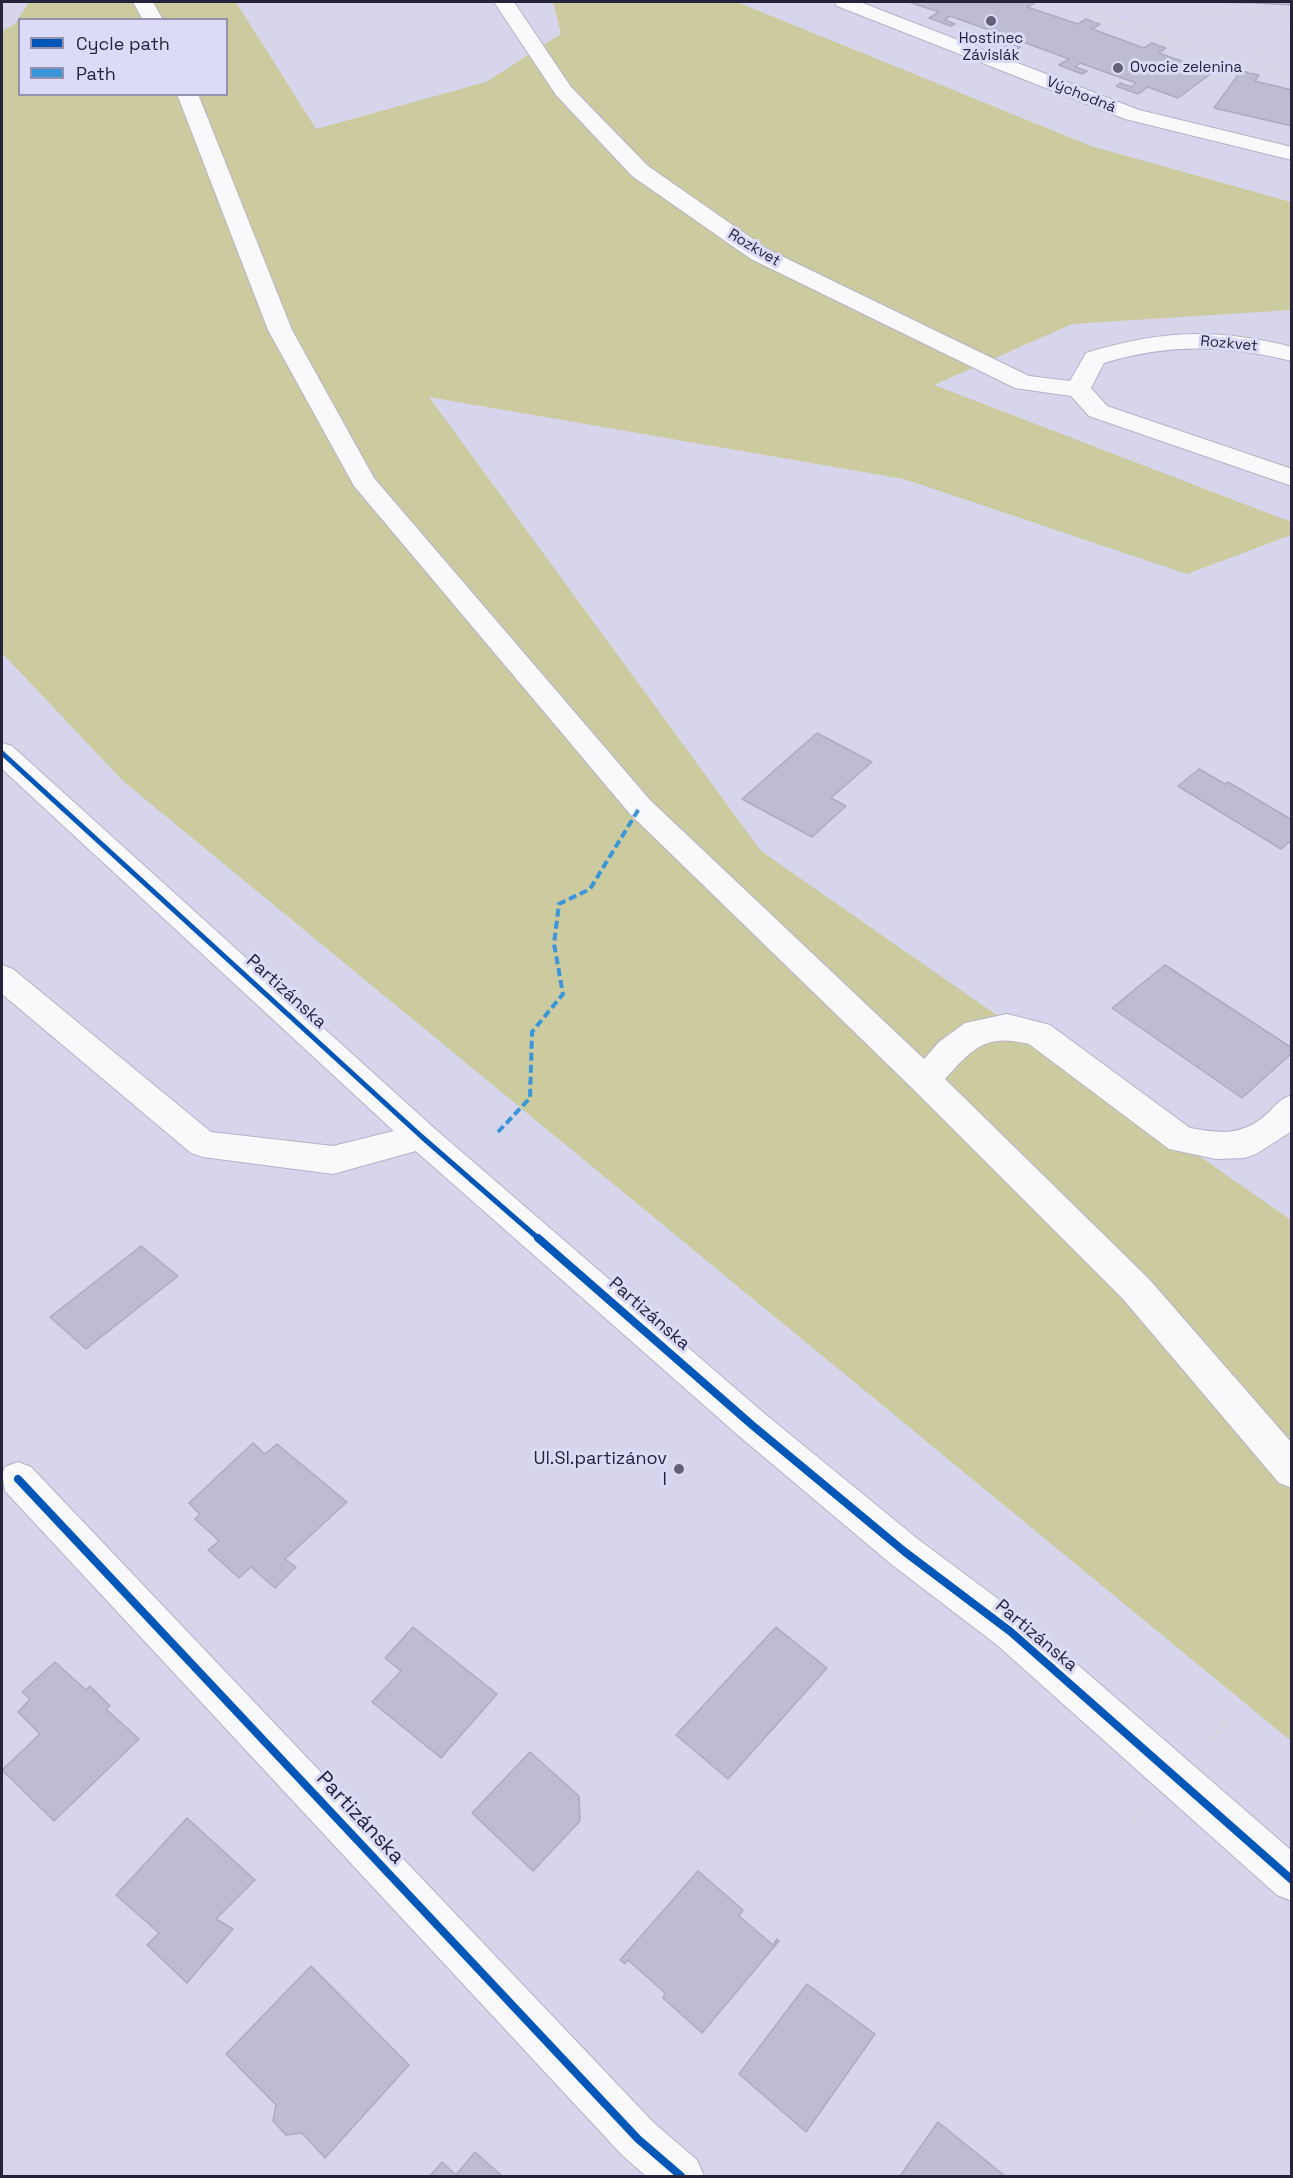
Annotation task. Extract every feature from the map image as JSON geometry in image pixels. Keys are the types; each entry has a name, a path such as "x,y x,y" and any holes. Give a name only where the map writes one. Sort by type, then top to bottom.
{"street":[{"path":"143,2 152,18"},
{"name":"Rozkvet","path":"504,2 563,92 640,171 759,254 1024,383 1078,389 1095,358 1139,345 1196,340 1257,345 1292,354"},
{"name":"Východná","path":"844,2 1132,115 1292,154"},
{"path":"188,96 280,330 363,481 640,807 926,1080 1136,1289 1292,1471"},
{"path":"1078,389 1098,411 1292,478"},
{"name":"Partizánska","path":"2,753 422,1137 752,1425 905,1552 1011,1632 1292,1881"},
{"path":"2,977 203,1144 333,1160 422,1137"},
{"path":"926,1080 951,1051 976,1032 1007,1026 1039,1034 1181,1140 1216,1146 1244,1145 1280,1122 1292,1108"},
{"name":"Partizánska","path":"18,1479 638,2139 681,2176"}],"path":[{"path":"1060,2 1229,60 1292,74"},
{"path":"1196,2 1198,9 1290,14 1290,28 1266,42 1252,64 1250,73"},
{"path":"1254,3 1256,13"},
{"path":"1094,22 1101,16"},
{"path":"1160,45 1170,39"},
{"path":"1201,97 1229,60"}],"green space":[{"path":"29,2 236,2 316,129 486,82 561,34 553,2 737,2 1091,146 1291,202 1291,310 1072,324 934,385 1291,522 1291,535 1187,574 904,479 429,397 761,851 1291,1220 1291,1741 123,781 2,653 2,30 14,25 18,19 18,96 228,96 228,18 19,18"}],"building":[{"path":"909,2 1036,2 1027,7 1078,24 1086,19 1100,24 1092,29 1144,48 1152,43 1166,48 1159,53 1213,72 1178,98 1148,87 1138,94 1116,86 1120,83 1131,87 1136,83 1080,63 1075,67 1087,71 1082,74 1059,65 1069,59 1015,39 1009,43 1020,47 1016,50 993,42 1003,35 950,16 945,20 955,24 951,26 929,18 939,12"},
{"path":"1214,2 1292,2 1292,5 1254,3"},
{"path":"1241,71 1259,75 1255,81 1292,90 1292,126 1214,108"},
{"path":"817,733 872,762 831,798 846,806 812,837 742,799"},
{"path":"1199,769 1225,784 1228,782 1292,820 1292,840 1281,849 1178,786"},
{"path":"1165,965 1292,1048 1292,1053 1242,1098 1112,1008"},
{"path":"141,1246 178,1276 86,1349 50,1317"},
{"path":"253,1443 265,1454 277,1444 347,1502 285,1559 296,1567 275,1588 251,1567 239,1578 208,1550 219,1541 195,1519 200,1514 189,1503"},
{"path":"413,1627 497,1694 441,1758 372,1702 401,1671 385,1658"},
{"path":"776,1627 827,1668 728,1779 676,1735"},
{"path":"55,1662 86,1690 90,1686 110,1706 106,1709 139,1739 54,1821 2,1770 40,1734 18,1712 30,1699 22,1692"},
{"path":"530,1752 579,1796 580,1821 533,1871 472,1813"},
{"path":"187,1818 255,1880 216,1919 233,1929 187,1983 147,1945 159,1933 116,1895"},
{"path":"698,1871 743,1910 739,1916 773,1945 777,1939 779,1941 702,2033 663,1998 665,1993 628,1960 625,1964 620,1960"},
{"path":"311,1966 409,2065 325,2158 302,2133 286,2135 273,2121 276,2105 226,2054"},
{"path":"807,1984 875,2034 806,2132 739,2074"},
{"path":"938,2122 1005,2176 900,2176"},
{"path":"475,2152 502,2176 430,2176 442,2162 456,2175"}],"marked path":[{"path":"498,1132 530,1098 532,1032 563,994 554,944 559,904 590,889 640,807"}],"cycle path":[{"path":"2,753 422,1137 752,1425 905,1552 1011,1632 1292,1880"},
{"path":"18,1479 638,2139 681,2176"}],"place":[{"name":"Hostinec Závislák","path":"991,21"},
{"name":"Ovocie zelenina","path":"1118,68"},
{"name":"Ul.Sl.partizánov I","path":"679,1469"}]}
